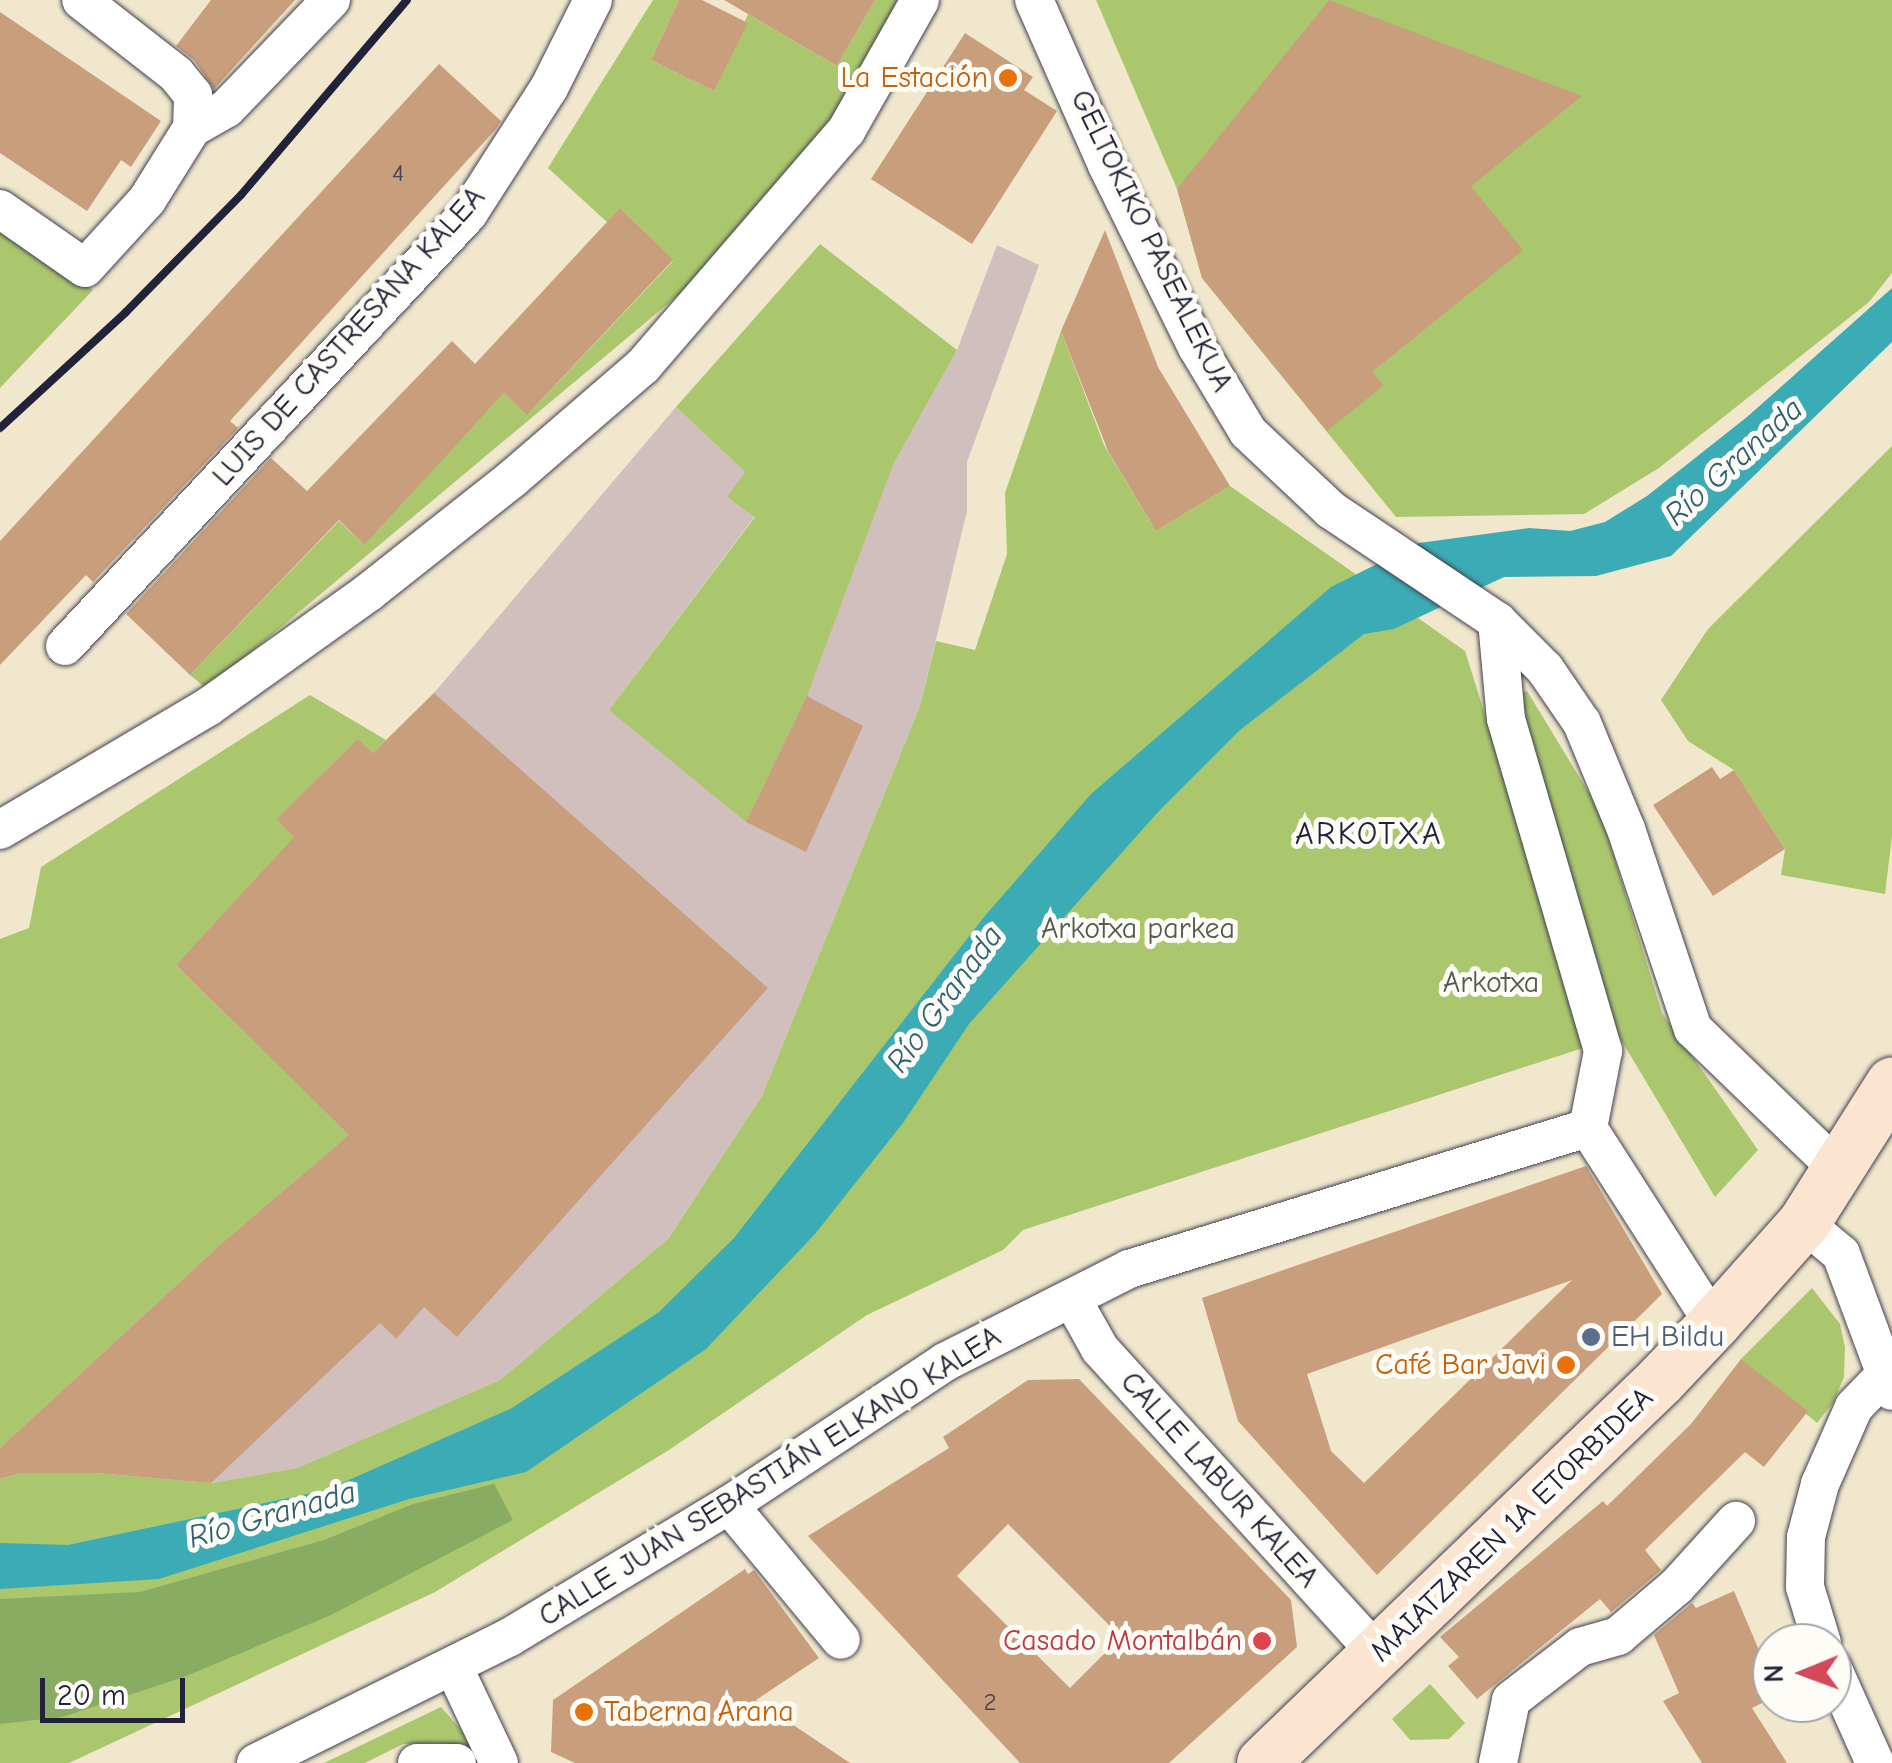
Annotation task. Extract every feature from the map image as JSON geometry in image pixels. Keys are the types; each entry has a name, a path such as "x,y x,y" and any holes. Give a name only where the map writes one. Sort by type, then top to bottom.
{"street":[{"path":"81,0 176,74 193,95 192,128"},
{"path":"0,209 84,268 146,200 192,128 226,108 331,0"},
{"name":"LUIS DE CASTRESANA KALEA","path":"65,646 468,214 549,88 593,0"},
{"path":"0,830 208,707 369,592 512,479 643,366 846,131 920,0"},
{"name":"GELTOKIKO PASEALEKUA","path":"1034,0 1107,165 1196,346 1248,432 1330,510 1498,621 1546,669 1582,723 1626,830 1693,1029 1839,1170"},
{"path":"1498,621 1506,719 1603,1051 1588,1128 1714,1324"},
{"name":"MAIATZAREN 1A ETORBIDEA","path":"1263,1763 1714,1324 1804,1223 1892,1084"},
{"name":"CALLE JUAN SEBASTIÁN ELKANO KALEA","path":"256,1763 454,1668 729,1506 946,1362 1129,1269 1588,1128"},
{"path":"1804,1223 1841,1254 1888,1384 1854,1408 1820,1484 1806,1538 1805,1587 1816,1623"},
{"name":"CALLE LABUR KALEA","path":"1072,1299 1100,1349 1378,1654"},
{"path":"729,1506 842,1640"},
{"path":"1498,1763 1512,1700 1580,1646 1618,1636 1677,1586 1736,1521"},
{"path":"454,1668 500,1763"},
{"path":"1852,1712 1875,1763"},
{"path":"417,1763 457,1763"}],"shaded area":[{"path":"997,245 1039,265 967,462 967,511 920,706 762,1096 668,1239 500,1380 297,1468 211,1483 97,1473 0,1448 221,1244 348,1135 176,965 358,739 373,753 434,693 676,407 745,472 755,516 609,710 893,465 957,350"}],"green space":[{"path":"653,0 679,0 651,60 714,91 748,14 837,66 875,0 899,0 832,123 706,272 207,689 190,675 339,521 363,544 504,393 528,414 673,261 621,209 608,223 548,168"},
{"path":"1096,0 1892,0 1892,273 1869,302 1659,468 1584,514 1396,517 1202,278 1177,189"},
{"path":"0,227 93,290 0,388"},
{"path":"820,244 957,350 893,465 807,696 746,822 609,710 755,517 727,497 745,472 676,407"},
{"path":"1061,331 1104,445 1156,531 1230,486 1465,651 1589,1046 1023,1230 1003,1250 867,1315 669,1450 435,1592 69,1763 0,1763 0,1479 22,1473 97,1473 211,1483 297,1468 500,1380 668,1239 762,1096 920,706 936,641 975,650 1007,554 1005,493"},
{"path":"1892,446 1892,836 1885,894 1781,875 1785,849 1734,770 1688,741 1661,700 1708,629"},
{"path":"1527,691 1600,811 1662,1013 1758,1150 1715,1197 1611,1023 1512,698"},
{"path":"310,695 386,740 373,753 358,740 295,837 176,965 349,1135 221,1244 0,1448 0,939 29,928 41,867"},
{"path":"1812,1288 1840,1324 1845,1347 1844,1377 1833,1403 1817,1423 1741,1359"},
{"path":"494,1484 513,1520 331,1615 184,1677 62,1717 0,1724 0,1599 140,1592 324,1540 413,1504"},
{"path":"1430,1684 1465,1723 1449,1739 1410,1740 1392,1719"},
{"path":"441,1707 478,1749 438,1743 403,1744 365,1763 324,1763"}],"water":[{"name":"Río Granada","path":"1892,288 1892,342 1671,556 1596,576 1504,577 1394,629 1364,634 1240,730 1159,811 969,1024 903,1123 815,1234 706,1349 526,1472 409,1499 159,1579 0,1589 0,1543 68,1545 326,1490 512,1408 659,1312 734,1238 984,917 1091,794 1331,587 1419,543 1529,528 1570,531 1605,522 1647,496 1747,417"}],"building":[{"path":"211,0 295,0 214,89 194,60 176,46"},
{"path":"679,0 702,0 748,23 714,91 651,60"},
{"path":"724,0 875,0 837,66"},
{"path":"1329,0 1582,96 1471,186 1523,250 1372,372 1384,385 1327,431 1202,278 1177,189"},
{"path":"0,12 161,121 131,167 121,160 87,211 0,153"},
{"path":"965,33 1033,77 1024,90 1057,111 972,244 871,179"},
{"path":"439,64 501,121 495,130 230,421 238,428 93,582 86,575 0,665 0,541"},
{"path":"620,208 673,260 527,415 504,393 364,545 339,520 190,675 126,614 271,458 307,491 452,341 475,364"},
{"path":"1105,230 1158,367 1230,486 1156,531 1108,451 1061,331"},
{"path":"434,693 768,988 457,1337 424,1307 396,1339 380,1323 211,1483 97,1473 22,1473 0,1479 0,1448 221,1244 349,1135 176,965 294,837 277,819 358,739 373,753"},
{"path":"807,696 863,726 806,852 746,822"},
{"path":"1712,767 1720,779 1734,770 1785,849 1713,896 1653,805"},
{"path":"1586,1166 1662,1294 1377,1575 1238,1421 1202,1298","holes":["1572,1280 1364,1483 1331,1451 1307,1374"]},
{"path":"1741,1359 1808,1411 1764,1467 1745,1452 1645,1550 1661,1570 1611,1612 1600,1599 1477,1699 1448,1666 1459,1657 1440,1637 1603,1501 1607,1506 1691,1424"},
{"path":"1079,1379 1291,1600 1297,1647 1169,1763 1020,1763 808,1536 949,1448 943,1437 1028,1380","holes":["1008,1524 1121,1637 1070,1688 957,1576"]},
{"path":"745,1569 748,1574 754,1570 819,1658 756,1700 850,1763 575,1763 551,1752 553,1700"},
{"path":"1734,1591 1752,1634 1752,1723 1762,1723 1787,1763 1702,1763 1663,1701 1679,1693 1654,1635 1692,1603 1696,1608"}],"railway":[{"path":"0,428 125,313 241,195 407,0"}],"place":[{"name":"La Estación","path":"1008,78"},
{"name":"EH Bildu","path":"1591,1337"},
{"name":"Café Bar Javi","path":"1566,1365"},
{"name":"Casado Montalbán","path":"1262,1641"},
{"name":"Taberna Arana","path":"584,1712"}],"district":[{"name":"ARKOTXA","path":"1369,834"}],"park label":[{"name":"Arkotxa parkea","path":"1138,929"},
{"name":"Arkotxa","path":"1491,983"}]}
